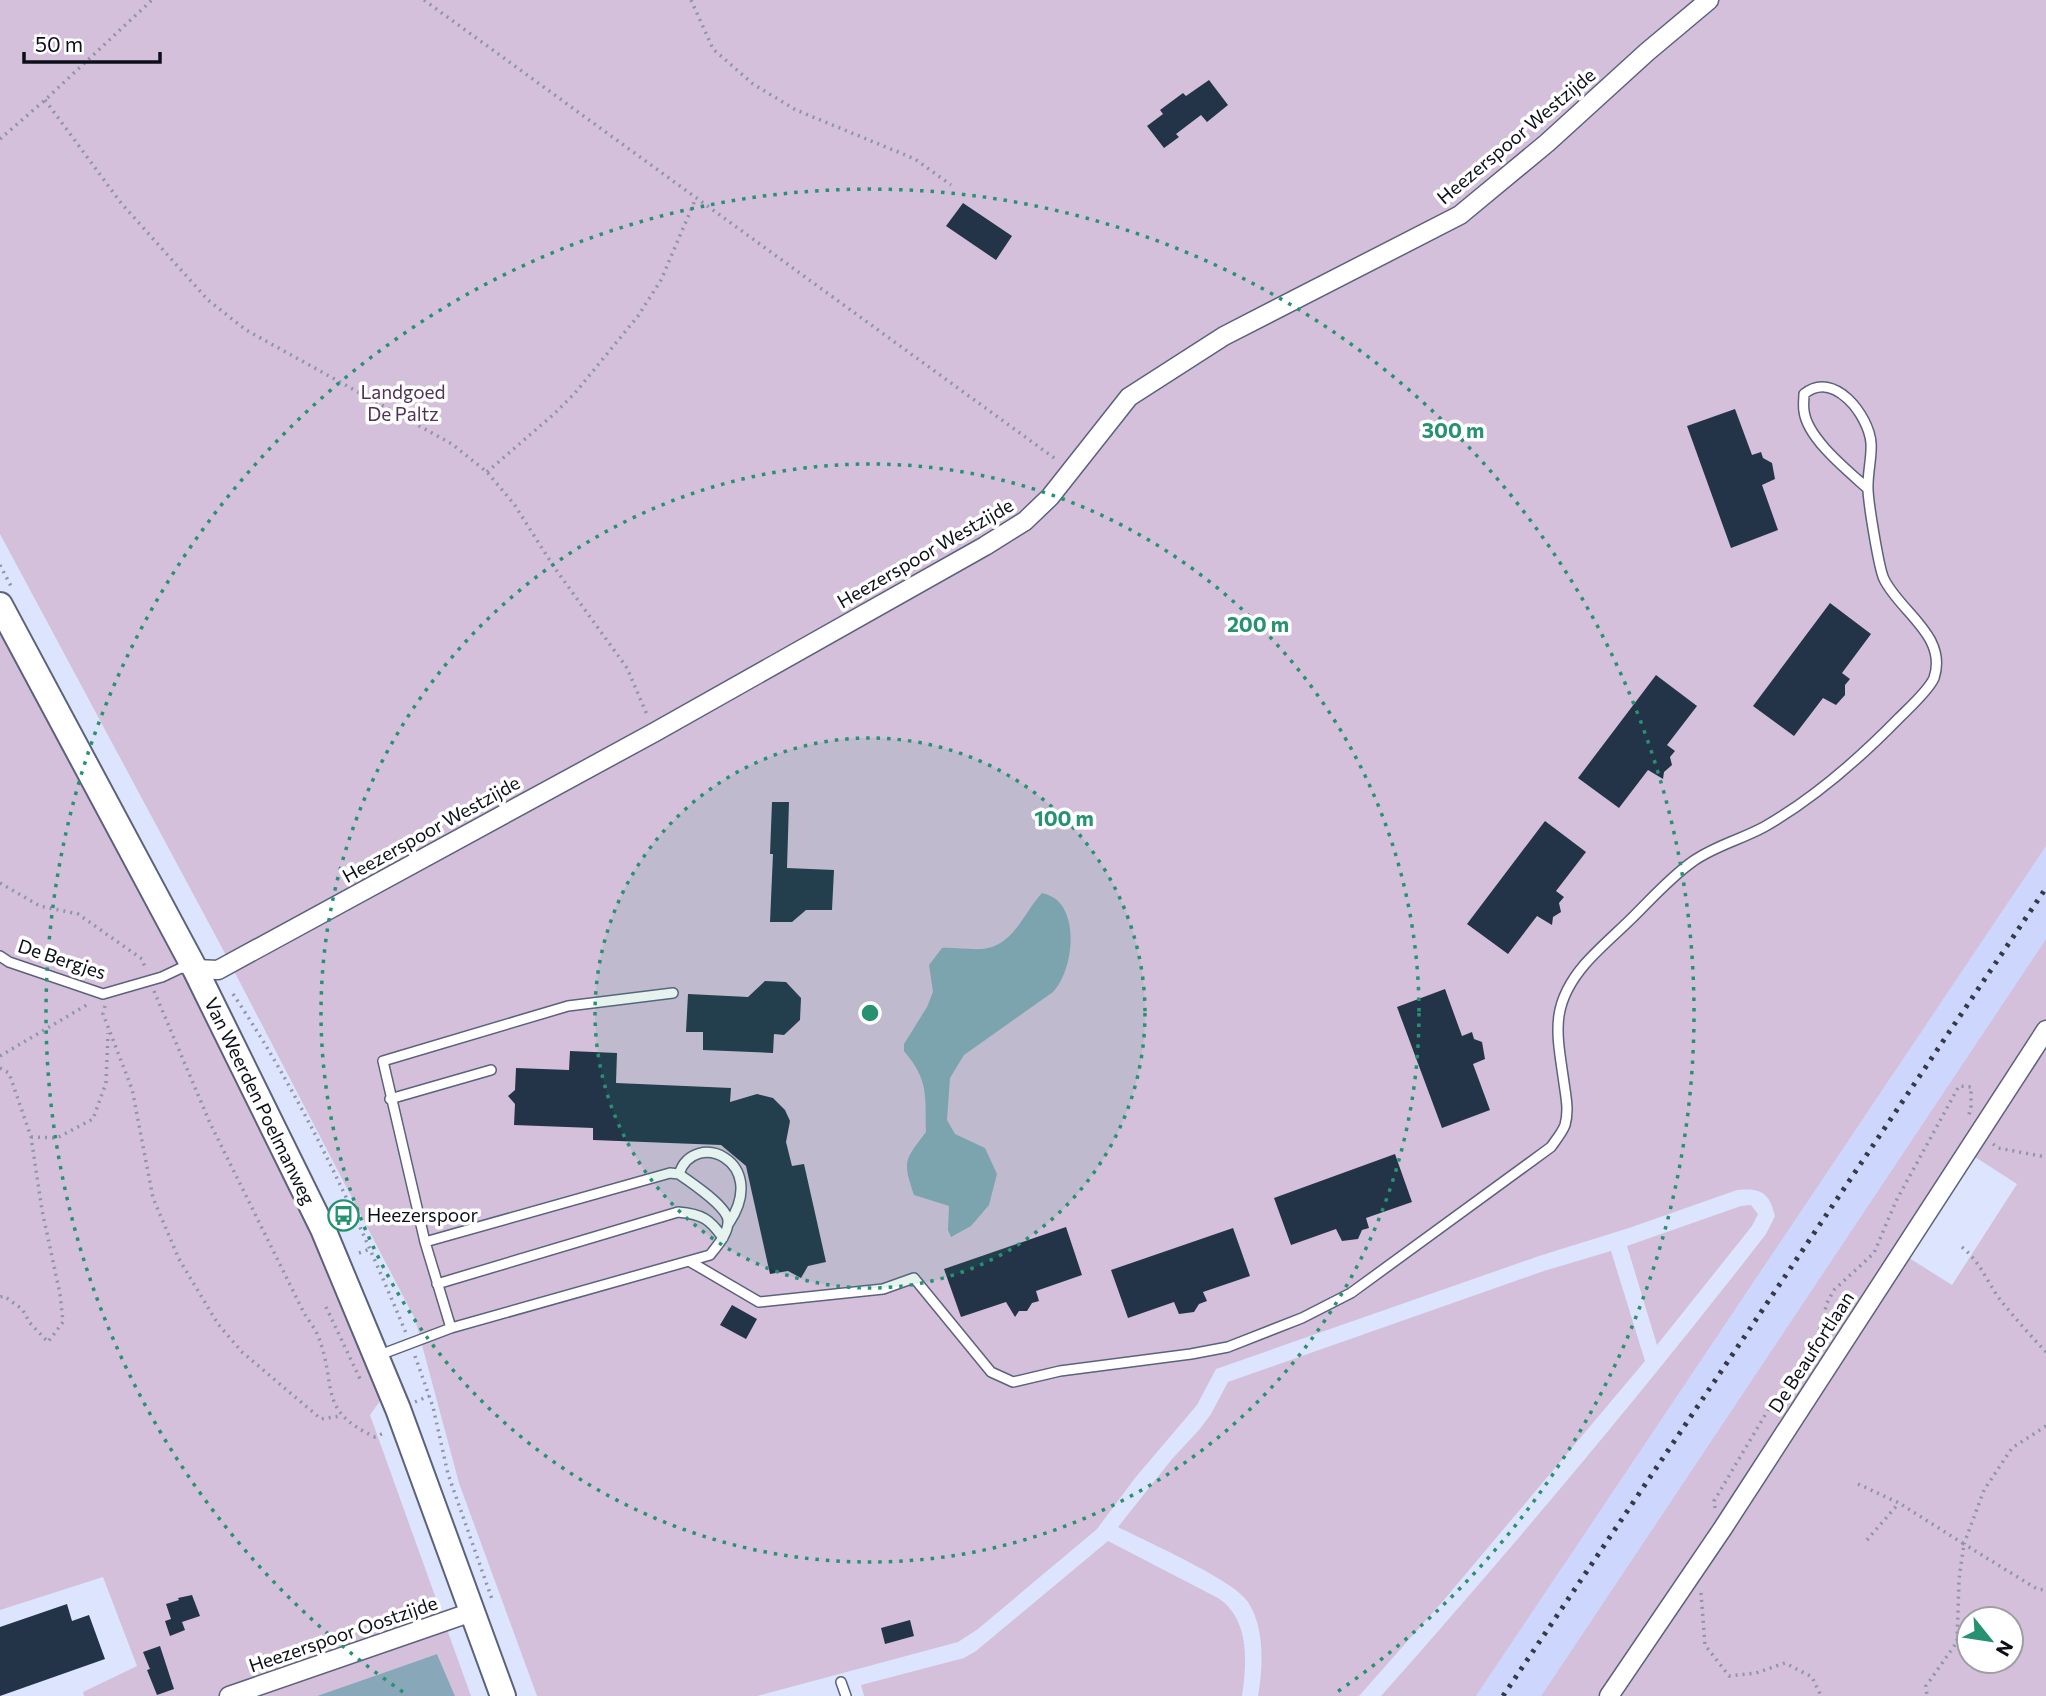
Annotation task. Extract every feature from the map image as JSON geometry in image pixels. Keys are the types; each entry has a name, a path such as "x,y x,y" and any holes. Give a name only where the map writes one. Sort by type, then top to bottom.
{"main road":[{"name":"Van Weerden Poelmanweg","path":"0,605 206,969 323,1229 483,1609 503,1696"}],"street":[{"name":"Heezerspoor Westzijde","path":"206,969 655,732 1025,521 1050,497 1129,397 1224,336 1460,215 1547,143 1709,0"},
{"name":"De Beaufortlaan","path":"1609,1696 1908,1248 2046,1030"},
{"name":"Heezerspoor Oostzijde","path":"229,1696 483,1609"}],"lane":[{"path":"689,1261 759,1302 883,1289 914,1278 991,1372 1013,1382 1060,1371 1228,1347 1303,1318 1351,1293 1551,1147 1564,1127 1567,1106 1558,1036 1558,1013 1567,987 1586,963 1672,878 1694,861 1762,828 1807,800 1846,769 1883,735 1933,680 1937,657 1929,637 1913,620 1883,578 1867,488 1871,441 1863,421 1844,394 1829,386 1814,386 1804,394 1804,412 1812,431 1837,461 1867,488"},
{"name":"De Bergjes","path":"0,956 9,962 103,994 181,968 206,969"},
{"path":"451,1328 425,1242 383,1061 568,1006 673,993"},
{"path":"390,1099 491,1070"},
{"path":"376,1357 451,1328 710,1255 723,1238 739,1203 740,1174 720,1156 703,1152 682,1163 679,1174"},
{"path":"425,1242 670,1173 679,1174 719,1205 729,1223"},
{"path":"437,1284 678,1212 693,1213 712,1222 723,1238"},
{"path":"841,1682 846,1696"}],"path":[{"path":"0,139 46,100 152,0"},
{"path":"424,0 1070,469"},
{"path":"691,0 713,49 753,84 796,110 915,159 951,185"},
{"path":"46,100 121,203 208,300 246,330 453,444 487,472 514,504 554,567 627,668 655,732"},
{"path":"487,472 554,414 631,326 661,280 696,198"},
{"path":"0,883 40,906 78,914 142,959 210,1124 318,1336 332,1398 341,1416 353,1427 375,1437 384,1433"},
{"path":"206,969 284,1077 370,1249 411,1344 429,1396 483,1609"},
{"path":"0,1056 103,994"},
{"path":"31,1138 57,1138 93,1119 106,1083 108,1028 132,1089 153,1198 179,1259 212,1313 242,1352 321,1419 341,1416"},
{"path":"0,1068 9,1073 31,1138 63,1322 48,1342 30,1323 22,1309 4,1296 0,1297"},
{"path":"342,1214 352,1210"},
{"path":"1962,1247 1972,1255 1997,1295 2046,1352"},
{"path":"359,1253 370,1249"},
{"path":"326,1307 364,1387"},
{"path":"1927,1696 1926,1686 1957,1642 1959,1579 1964,1544 1984,1490 2012,1448 2046,1426"},
{"path":"1858,1484 1899,1503 2037,1589 2046,1591"},
{"path":"1867,1540 1899,1503"}],"shaded area":[{"path":"2046,846 2046,939 1541,1696 1476,1696"},
{"path":"1042,893 1056,899 1068,920 1070,946 1065,972 1053,992 964,1055 950,1078 947,1120 955,1134 985,1148 997,1174 989,1205 971,1226 951,1237 948,1230 949,1206 914,1195 908,1174 910,1155 926,1132 926,1108 922,1080 904,1051 904,1044 933,992 929,965 942,948 983,949 997,945 1019,925"},
{"path":"437,1654 455,1696 317,1696"}],"green space":[{"name":"Landgoed De Paltz","path":"0,0 2046,0 2046,846 1476,1696 1381,1696 1577,1468 1766,1234 1775,1216 1763,1193 1737,1190 1216,1369 1197,1405 1135,1478 1097,1529 978,1629 958,1642 757,1696 537,1696 459,1483 415,1319 220,944 0,534"},
{"path":"0,623 310,1210 380,1401 370,1415 471,1696 455,1696 437,1654 317,1696 84,1696 83,1692 137,1666 103,1577 0,1610"},
{"path":"2046,939 2046,1696 1541,1696","holes":["1972,1155 2017,1184 1952,1285 1906,1256"]},
{"path":"1751,1205 1758,1214 1752,1226 1657,1345 1627,1246 1741,1206"},
{"path":"1611,1251 1645,1361 1443,1601 1359,1696 1258,1696 1262,1660 1260,1636 1254,1612 1248,1602 1240,1593 1208,1572 1118,1527 1172,1459 1199,1430 1228,1382 1544,1271"},
{"path":"1108,1541 1218,1598 1228,1607 1236,1617 1244,1642 1242,1696 864,1696 861,1685 964,1658 976,1651"}],"building":[{"path":"1209,80 1228,105 1207,122 1201,115 1176,134 1179,137 1164,148 1147,126 1163,114 1160,110 1183,93 1186,96"},
{"path":"963,203 1012,236 996,260 946,226"},
{"path":"1735,409 1752,455 1761,452 1763,458 1772,463 1775,479 1762,485 1778,530 1731,548 1687,426"},
{"path":"1830,603 1871,634 1842,673 1850,679 1845,685 1845,695 1836,705 1823,698 1794,736 1753,706"},
{"path":"1656,675 1697,706 1667,745 1675,751 1670,757 1672,765 1664,772 1663,779 1648,770 1619,808 1578,778"},
{"path":"772,802 789,802 787,868 834,870 832,910 806,910 792,922 770,922"},
{"path":"1545,821 1586,852 1556,891 1564,897 1559,903 1561,912 1553,917 1552,925 1537,916 1508,954 1467,924"},
{"path":"765,981 786,982 801,998 800,1020 784,1035 774,1034 773,1053 703,1050 703,1032 686,1032 688,994 748,997"},
{"path":"1445,989 1462,1036 1472,1032 1474,1039 1482,1042 1485,1059 1473,1064 1490,1110 1442,1128 1397,1007"},
{"path":"570,1051 617,1053 616,1083 731,1088 730,1102 757,1094 773,1098 785,1110 790,1121 786,1142 792,1166 804,1164 826,1262 808,1266 801,1278 788,1271 770,1274 746,1166 721,1145 593,1140 593,1128 514,1125 515,1104 508,1096 515,1090 516,1068 569,1070"},
{"path":"1395,1154 1412,1202 1366,1218 1369,1228 1362,1230 1358,1239 1342,1241 1336,1229 1291,1245 1274,1198"},
{"path":"1066,1227 1082,1275 1036,1291 1039,1301 1032,1303 1027,1311 1019,1311 1015,1317 1006,1302 961,1317 944,1269"},
{"path":"1233,1228 1250,1276 1203,1292 1207,1301 1199,1304 1194,1312 1179,1314 1174,1302 1128,1318 1111,1270"},
{"path":"732,1305 757,1319 746,1339 720,1325"},
{"path":"192,1595 200,1616 182,1622 185,1630 170,1636 165,1621 171,1619 166,1604"},
{"path":"67,1604 72,1621 89,1615 105,1659 0,1696 0,1627"},
{"path":"910,1620 914,1636 885,1644 881,1628"},
{"path":"160,1646 174,1689 157,1695 143,1652"}],"railway":[{"path":"1503,1696 2046,888"}],"place":[{"name":"Heezerspoor","path":"344,1215"}]}
